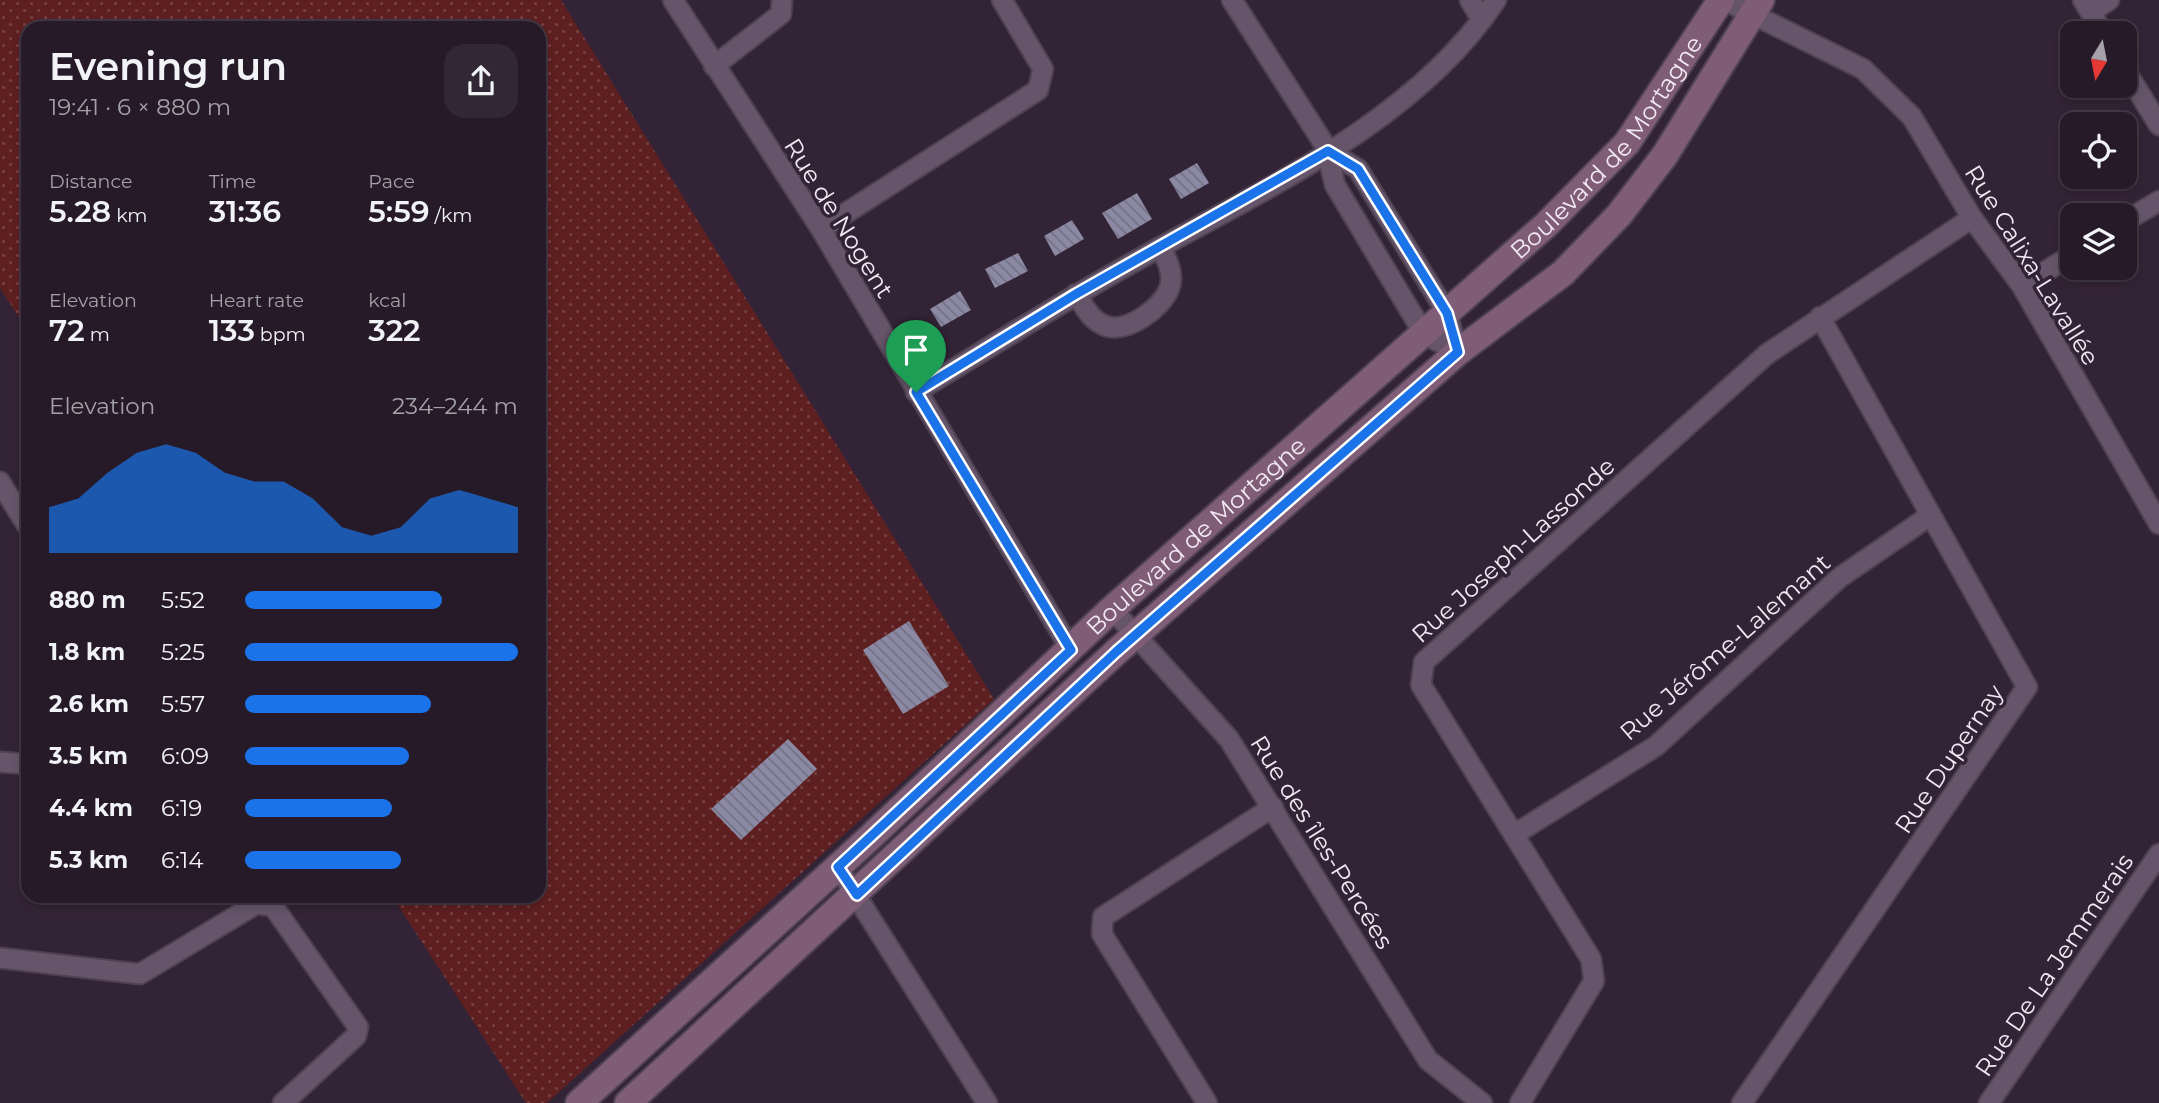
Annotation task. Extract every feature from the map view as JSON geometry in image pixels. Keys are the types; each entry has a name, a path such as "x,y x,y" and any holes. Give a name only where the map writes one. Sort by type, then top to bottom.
{"main road":[{"name":"Boulevard de Mortagne","path":"579,1103 838,867 1112,609 1547,224 1627,143 1723,0"},
{"name":"Boulevard de Mortagne","path":"628,1103 857,895 1135,636 1458,352 1563,273 1619,215 1665,155 1757,7"}],"street":[{"name":"Rue de Nogent","path":"673,0 821,229 1071,650"},
{"path":"714,66 781,14 782,0"},
{"path":"821,229 1038,90 1043,69 1002,0"},
{"path":"1232,0 1328,151 1335,185 1424,334 1458,352"},
{"path":"1470,0 1482,20"},
{"path":"916,392 1076,294 1328,151 1408,97 1482,20 1496,0"},
{"name":"Rue Calixa-Lavallée","path":"1723,0 1757,7 1863,69 1912,117 1972,218 2022,286 2159,524"},
{"path":"2096,21 2087,6 2109,0"},
{"path":"2137,89 2159,125"},
{"path":"1328,151 1358,169 1447,313 1458,352"},
{"path":"2137,214 2159,201"},
{"name":"Rue Joseph-Lassonde","path":"1520,1103 1594,981 1591,960 1421,685 1423,662 1767,354 1972,218"},
{"path":"1076,294 1090,316 1107,327 1129,325 1154,308 1170,288 1170,266 1160,247"},
{"path":"2022,286 2060,262"},
{"name":"Rue Dupernay","path":"1742,1103 2027,687 1821,317"},
{"path":"0,482 21,516"},
{"name":"Rue Jérôme-Lalemant","path":"1515,834 1656,746 1839,578 1931,515"},
{"name":"Rue des îles-Percées","path":"1112,609 1229,739 1428,1060 1482,1103"},
{"path":"0,762 21,764"},
{"path":"1207,1103 1102,934 1103,917 1273,807"},
{"name":"Rue De La Jemmerais","path":"1989,1103 2159,854"},
{"path":"838,867 987,1103"},
{"path":"0,958 140,974 256,905 273,906 358,1027 356,1037 283,1103"}],"shaded area":[{"path":"0,0 561,0 994,699 547,1103 526,1103 397,903 546,903 546,21 21,21 21,320 0,288"}],"building":[{"path":"1197,163 1209,183 1181,199 1169,179"},
{"path":"1137,193 1152,219 1118,239 1102,213"},
{"path":"1072,220 1084,239 1055,256 1044,236"},
{"path":"1018,253 1028,271 995,288 985,269"},
{"path":"960,291 971,310 941,327 930,309"},
{"path":"909,621 949,686 903,714 863,650"},
{"path":"788,739 817,769 741,840 711,809"}],"route":[{"path":"1328,151 1358,169 1447,313 1458,352 1116,652 857,895 838,867 1071,650 916,392 1076,294 1328,151"}]}
